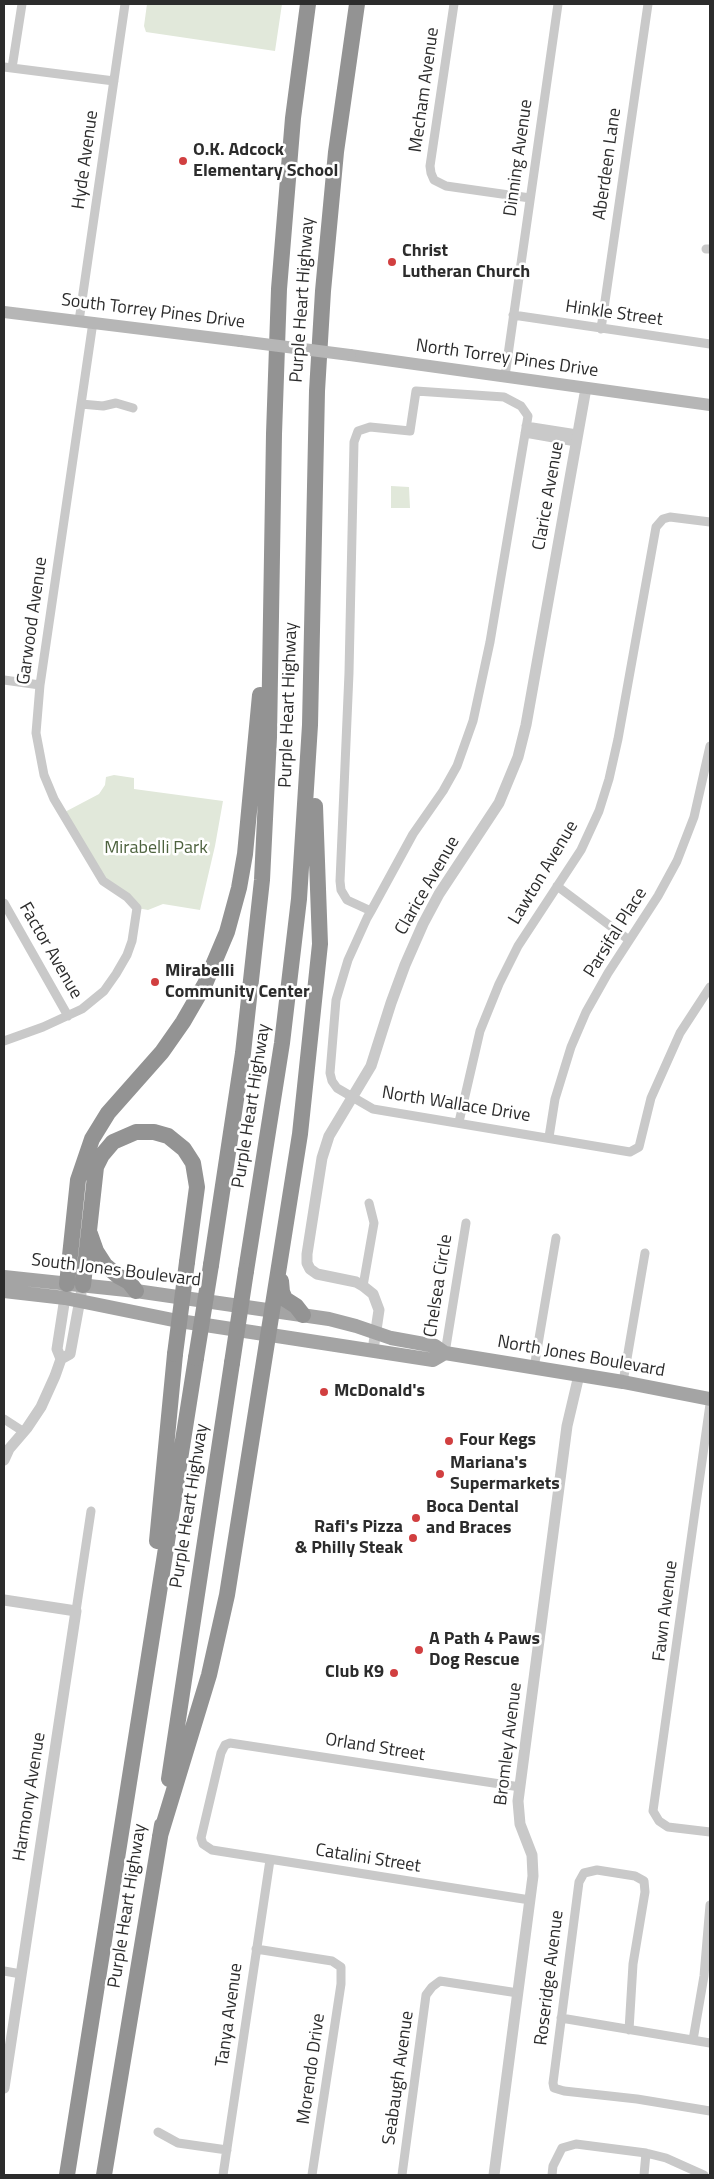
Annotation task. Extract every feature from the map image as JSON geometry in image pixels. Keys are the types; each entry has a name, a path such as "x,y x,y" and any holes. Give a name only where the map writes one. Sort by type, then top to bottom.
{"highway":[{"name":"Purple Heart Highway","path":"67,2175 244,1053 257,938 266,822 279,289 293,118 308,4"},
{"name":"Purple Heart Highway","path":"104,2175 160,1836 280,1052 296,928 304,841 311,686 317,391 322,291 336,152 356,9"},
{"path":"74,1292 78,1180 90,1144 106,1117 162,1052 187,1016 211,971 231,917 242,875 246,844 272,566"},
{"path":"160,1836 209,1675 218,1639 236,1545 305,1099 319,954 311,686"},
{"path":"74,1292 88,1226 95,1170 99,1159 117,1139 133,1132 146,1131 161,1134 173,1140 190,1157 196,1171 197,1187 175,1354 136,1741"},
{"path":"88,1226 92,1244 102,1262 115,1274 129,1282 136,1291"},
{"path":"278,1274 285,1299 296,1306 303,1315"}],"main road":[{"name":"South Torrey Pines Drive","path":"4,312 298,348"},
{"name":"North Torrey Pines Drive","path":"298,348 710,405"},
{"name":"South Jones Boulevard","path":"4,1277 220,1327"},
{"name":"South Jones Boulevard","path":"4,1291 136,1291 224,1303"},
{"name":"North Jones Boulevard","path":"224,1303 350,1324 376,1334 435,1346 444,1353 623,1382 710,1399"},
{"name":"North Jones Boulevard","path":"220,1327 433,1360 444,1353"}],"street":[{"path":"22,4 8,68 114,81"},
{"name":"Hyde Avenue","path":"79,321 125,4"},
{"name":"Mecham Avenue","path":"454,4 430,166 434,180 446,186 530,198"},
{"name":"Dinning Avenue","path":"505,376 558,4"},
{"name":"Aberdeen Lane","path":"601,329 648,4"},
{"name":"Hinkle Street","path":"513,315 710,344"},
{"name":"Garwood Avenue","path":"68,1016 82,1009 104,991 127,955 132,941 137,908 127,897 103,881 54,799 44,775 36,733 40,685 93,322"},
{"name":"Clarice Avenue","path":"364,1286 352,1281 317,1274 308,1268 306,1259 324,1150 330,1136 371,1066 393,995 423,924 444,886 499,803 518,757 526,725 586,388"},
{"path":"371,911 347,900 341,890 340,881 350,666 354,442 358,431 370,427 410,431 416,391 504,397 521,406 528,416 525,429 577,438"},
{"path":"82,404 103,406 116,403 133,408"},
{"name":"North Wallace Drive","path":"525,429 490,642 474,721 453,774 413,834 371,911 348,960 335,1004 330,1072 332,1081 337,1088 373,1109 630,1152 640,1147 652,1098 676,1041 710,987"},
{"name":"Lawton Avenue","path":"459,1122 477,1040 486,1016 518,946 581,850 599,811 618,740 656,527 662,520 670,517 710,522"},
{"path":"4,680 40,685"},
{"name":"Parsifal Place","path":"549,1137 555,1099 571,1047 586,1012 678,861 694,817 710,746"},
{"path":"557,886 629,940"},
{"name":"Factor Avenue","path":"4,903 68,1016"},
{"path":"4,1041 68,1016"},
{"path":"369,1203 374,1224 364,1286 373,1294 378,1304 374,1350"},
{"name":"Chelsea Circle","path":"444,1353 466,1223"},
{"path":"534,1368 556,1238"},
{"path":"623,1382 645,1253"},
{"path":"4,1460 6,1449 24,1432 45,1399 61,1358 57,1349 74,1292"},
{"name":"Bromley Avenue","path":"494,2175 534,1866 532,1854 518,1816 520,1787 567,1426 579,1376"},
{"name":"Fawn Avenue","path":"710,1404 653,1811 658,1821 668,1827 710,1832"},
{"path":"4,1419 24,1432"},
{"name":"Harmony Avenue","path":"4,2088 5,2065 22,1974 91,1511"},
{"path":"4,1600 76,1611"},
{"name":"Orland Street","path":"203,1844 201,1838 221,1753 225,1745 236,1743 520,1787"},
{"name":"Catalini Street","path":"203,1844 212,1850 270,1860 530,1900"},
{"name":"Tanya Avenue","path":"223,2175 270,1860"},
{"name":"Roseridge Avenue","path":"628,2030 633,1964 645,1892 644,1881 635,1876 597,1870 584,1873 579,1882 553,2083 554,2088 564,2091 637,2099 710,2111"},
{"path":"693,2040 704,1976 710,1905"},
{"name":"Morendo Drive","path":"256,1949 332,1961 341,1967 312,2175"},
{"path":"4,1971 22,1974"},
{"name":"Seabaugh Avenue","path":"402,2175 426,1995 432,1986 440,1981 518,1993"},
{"path":"561,2018 710,2043"},
{"path":"158,2132 178,2143 227,2150"},
{"path":"552,2175 553,2166 562,2148 576,2144 646,2153 666,2158 704,2175"},
{"path":"644,2175 646,2153"}],"green space":[{"path":"147,4 282,4 275,51 146,32 144,26"},
{"path":"391,486 409,487 410,508 391,508"},
{"name":"Mirabelli Park","path":"114,775 134,778 134,789 223,801 200,910 163,904 148,910 137,908 103,881 63,813 99,794 105,785 106,777"}],"place":[{"name":"O.K. Adcock Elementary School","path":"183,161"},
{"name":"Christ Lutheran Church","path":"392,262"},
{"name":"Mirabelli Community Center","path":"155,982"},
{"name":"McDonald's","path":"324,1392"},
{"name":"Four Kegs","path":"449,1441"},
{"name":"Mariana's Supermarkets","path":"440,1474"},
{"name":"Boca Dental and Braces","path":"416,1518"},
{"name":"Rafi's Pizza & Philly Steak","path":"413,1538"},
{"name":"A Path 4 Paws Dog Rescue","path":"419,1650"},
{"name":"Club K9","path":"394,1673"}]}
